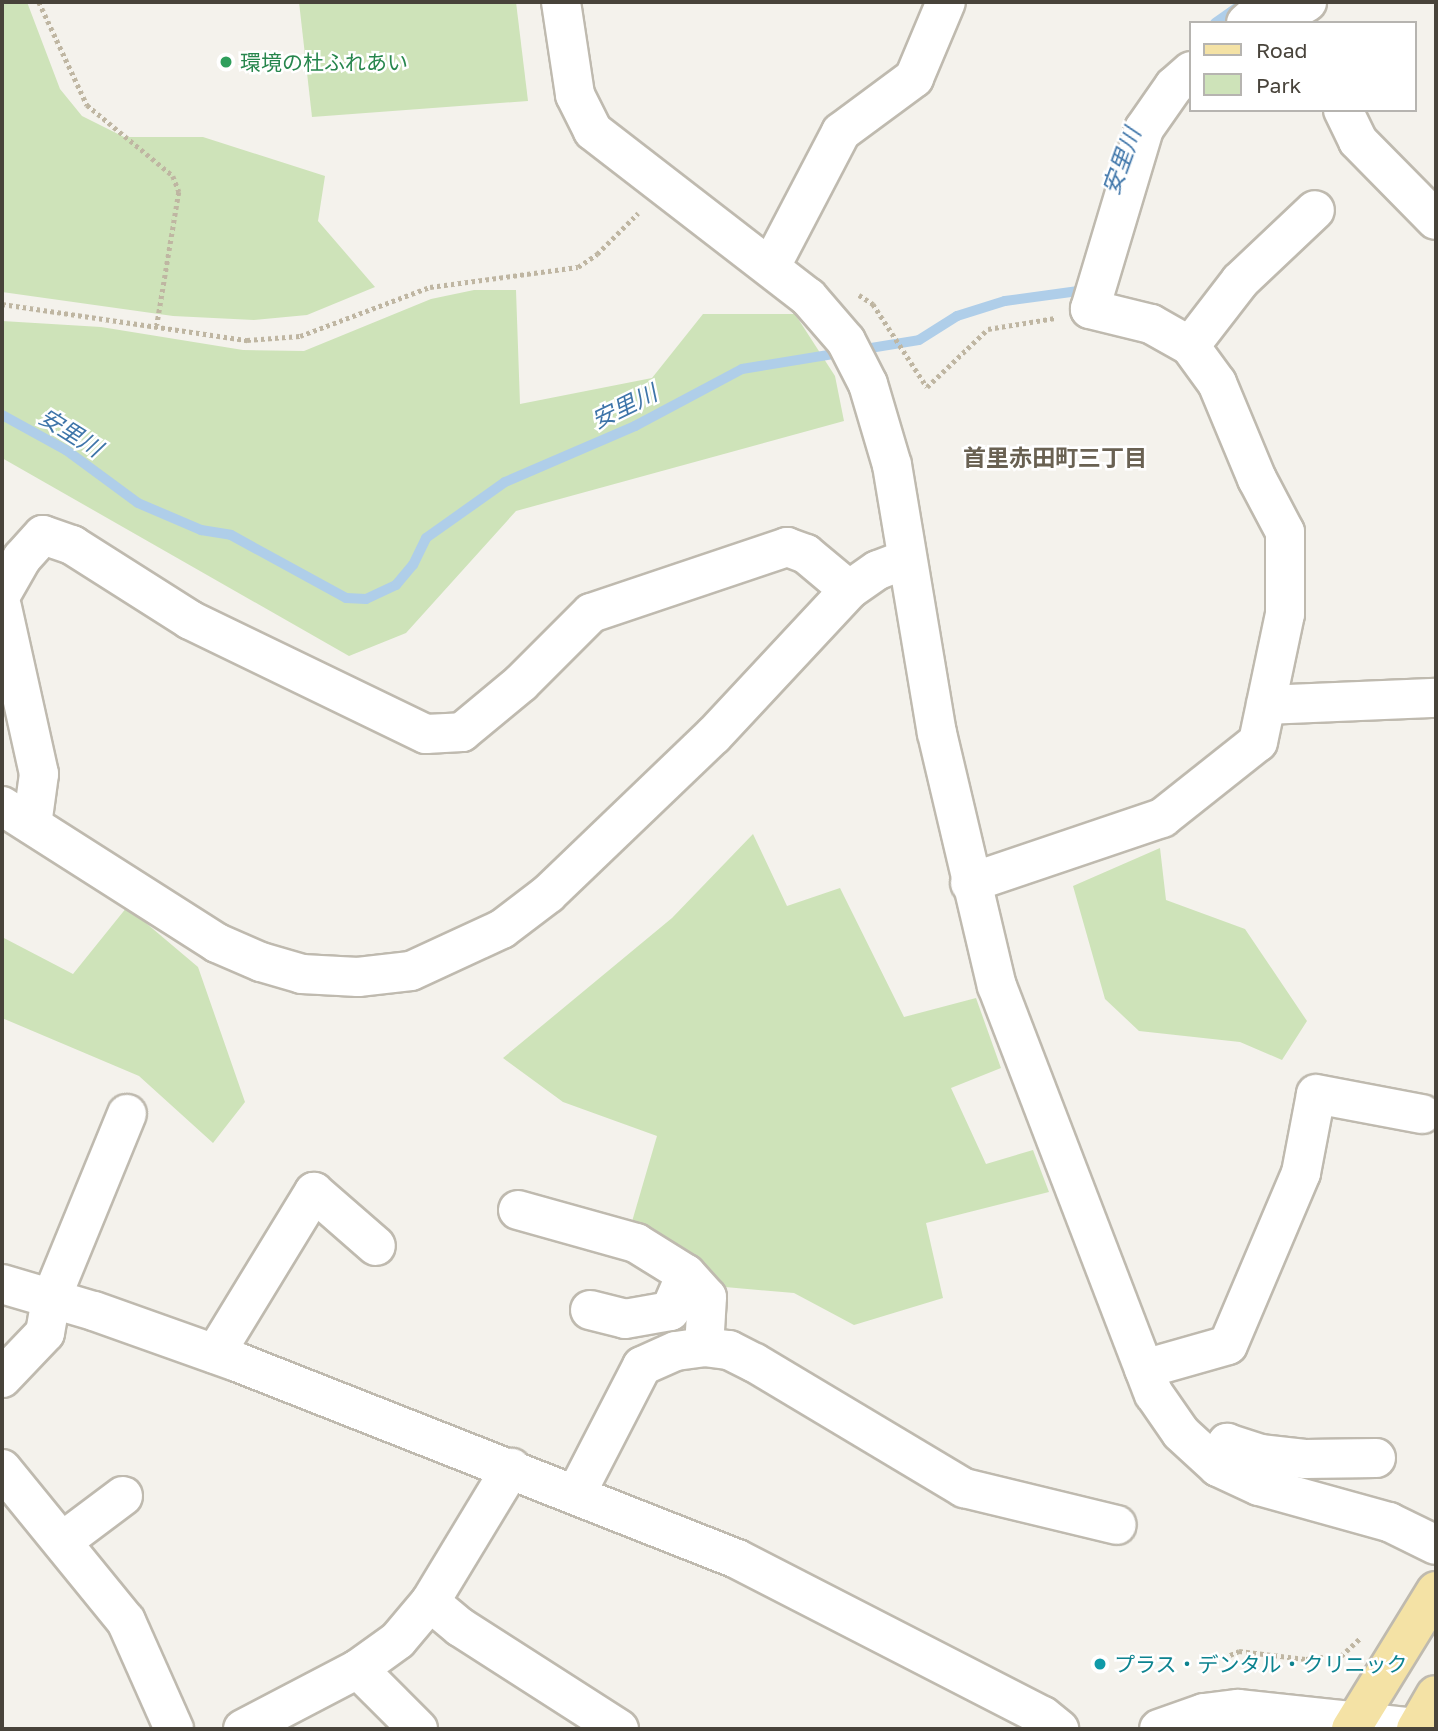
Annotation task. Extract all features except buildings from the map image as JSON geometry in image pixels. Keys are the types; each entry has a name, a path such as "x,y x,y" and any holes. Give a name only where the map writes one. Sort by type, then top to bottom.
{"main road":[{"path":"1353,1726 1436,1591"},
{"path":"1419,1729 1436,1695"}],"street":[{"path":"561,2 581,114 593,131 808,297 846,341 873,398 892,465 937,733 970,883 997,986 1144,1369 1166,1413 1219,1467 1259,1486 1389,1522 1436,1545"},
{"path":"771,266 841,132 914,78 946,2"},
{"path":"1248,21 1263,8 1280,4 1301,11"},
{"path":"970,883 1162,818 1258,743 1285,614 1284,532 1257,479 1217,383 1190,345 1150,324 1090,309 1144,129 1183,79"},
{"path":"1344,112 1358,141 1436,220"},
{"path":"1190,345 1240,281 1315,210"},
{"path":"2,593 22,558 43,535 72,545 190,620 426,734 462,732 521,683 591,613 643,595 787,547 806,554 849,590"},
{"path":"2,607 39,774 17,816 218,943 261,962 302,974 358,977 411,971 502,929 548,894 713,736 849,590 878,570 907,559"},
{"path":"1266,705 1436,698"},
{"path":"1144,1369 1228,1345 1301,1173 1316,1094 1422,1114"},
{"path":"2,1378 45,1332 51,1299 127,1114"},
{"path":"215,1354 314,1192 376,1246"},
{"path":"518,1210 636,1243 687,1274 707,1297 704,1347"},
{"path":"590,1310 625,1319 670,1311 687,1274"},
{"path":"2,1284 215,1354 737,1559 1043,1716 1059,1729"},
{"path":"576,1494 642,1366 676,1351 704,1347 729,1350 755,1363 964,1488 1117,1525"},
{"path":"1219,1467 1227,1443 1260,1454 1305,1459 1376,1458"},
{"path":"243,1729 358,1669 398,1640 430,1602 511,1468"},
{"path":"2,1469 22,1499 63,1541 125,1621 174,1729"},
{"path":"63,1541 124,1496"},
{"path":"430,1602 460,1627 619,1729"},
{"path":"358,1669 418,1729"},
{"path":"1159,1729 1204,1713 1238,1709 1353,1726 1419,1729"}],"path":[{"path":"39,2 87,105 173,176 179,192 157,325"},
{"path":"2,304 247,340 300,336 430,287 578,267 597,254 664,186"},
{"path":"849,289 873,304 928,387 988,329 1090,309"},
{"path":"1230,1655 1239,1651 1306,1659 1322,1657"}],"green space":[{"path":"2,2 27,2 60,89 82,116 124,137 203,137 325,176 318,221 375,287 307,315 254,320 173,316 2,292"},
{"path":"299,2 516,2 528,101 312,117"},
{"path":"474,290 516,290 520,404 652,378 703,314 795,314 835,376 844,421 516,511 406,633 349,656 2,458 2,321 101,327 243,350 304,351 431,299"},
{"path":"753,834 787,906 840,888 904,1017 976,998 1001,1068 951,1088 986,1164 1033,1150 1049,1192 926,1223 943,1298 854,1325 794,1293 725,1287 631,1225 657,1136 563,1102 503,1058 672,918"},
{"path":"1160,848 1166,900 1245,929 1307,1021 1282,1060 1240,1042 1139,1031 1105,999 1073,886"},
{"path":"127,907 198,967 245,1102 213,1143 139,1076 2,1018 2,937 73,974"}],"waterway":[{"name":"安里川","path":"1218,21 1241,5"},
{"name":"安里川","path":"2,415 66,450 138,503 201,530 231,535 346,598 366,599 396,585 413,565 426,538 505,482 635,426 742,369 919,340 957,316 1005,301 1078,291 1082,283"}],"place":[{"name":"環境の杜ふれあい","path":"226,62"},
{"name":"プラス・デンタル・クリニック","path":"1100,1664"}],"district":[{"name":"首里赤田町三丁目","path":"1055,457"}]}
